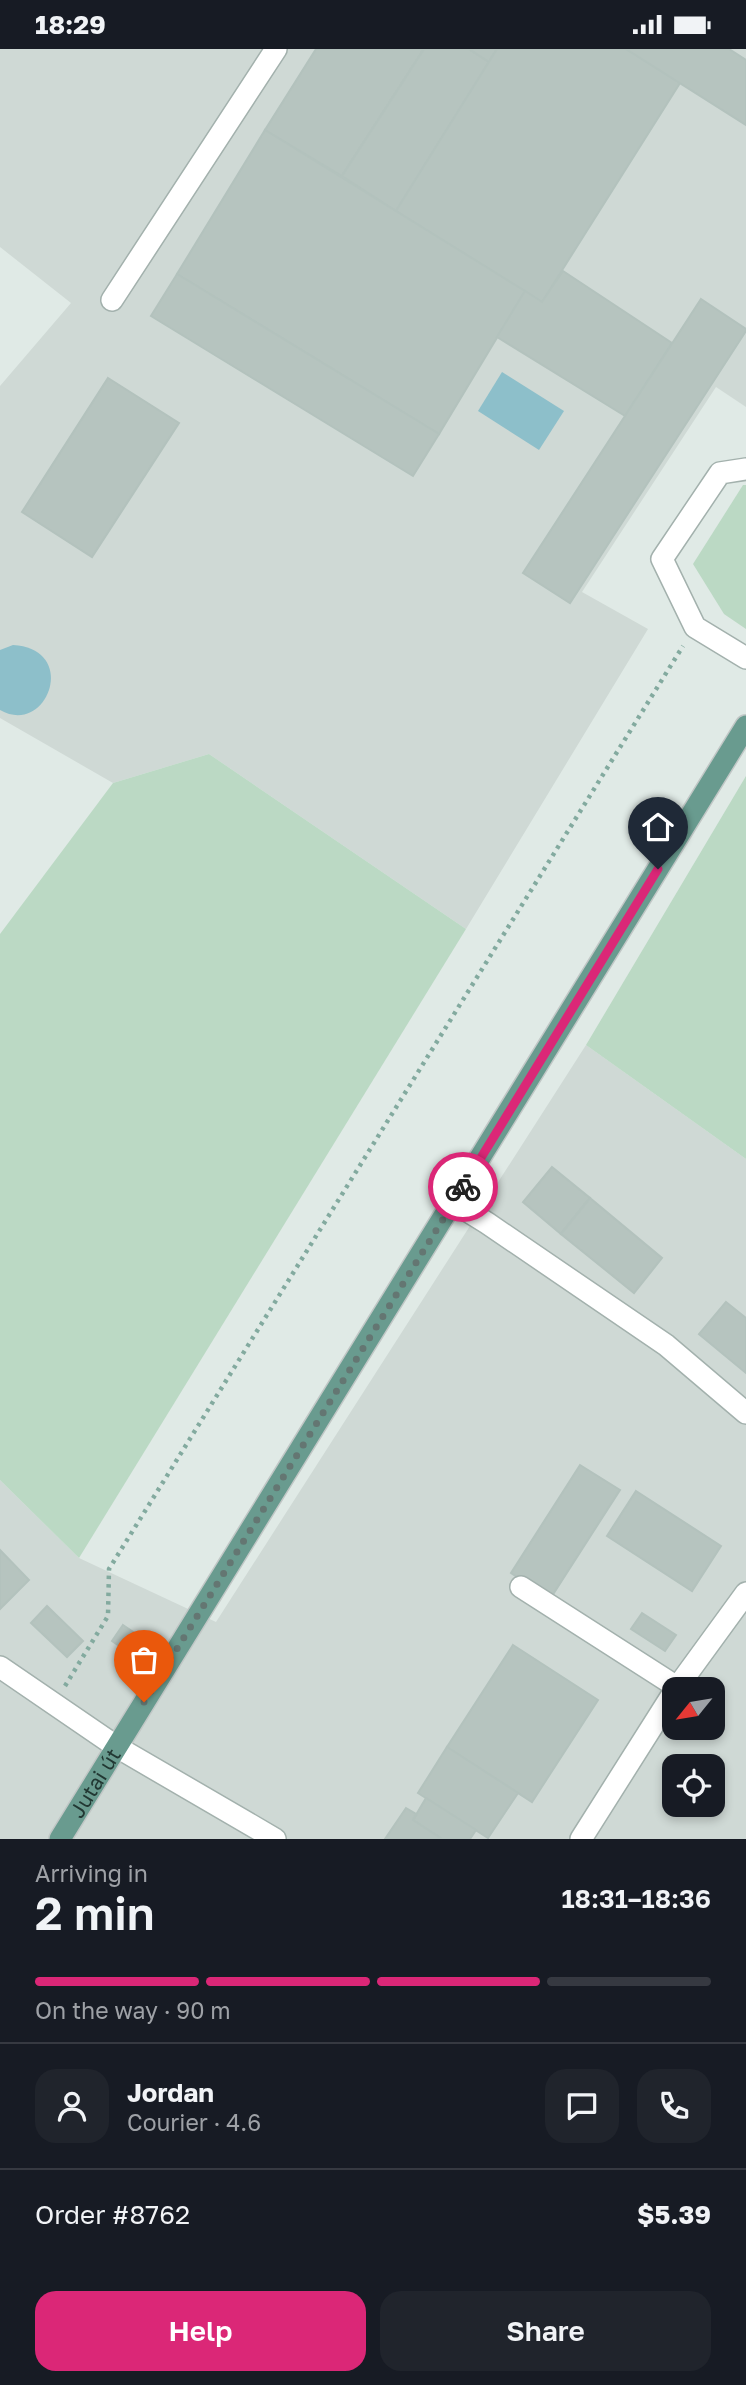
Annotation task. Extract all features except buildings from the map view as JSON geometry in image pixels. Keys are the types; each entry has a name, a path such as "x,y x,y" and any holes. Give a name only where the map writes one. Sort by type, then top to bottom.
{"main road":[{"name":"Jutai út","path":"60,1839 746,726"}],"lane":[{"path":"112,300 276,49"},
{"path":"746,469 720,473 662,559 695,627 746,658"},
{"path":"453,1202 666,1345 746,1413"},
{"path":"521,1587 662,1680"},
{"path":"685,1677 746,1593"},
{"path":"0,1667 117,1747 275,1839"},
{"path":"581,1839 662,1711"}],"path":[{"path":"54,1705 108,1616 109,1569 695,627"}],"shaded area":[{"path":"0,49 746,49 746,407 716,387 582,592 648,629 466,929 209,754 113,783 0,718 0,386 71,303 0,247"},
{"path":"586,1045 746,1159 746,1839 0,1839 0,1480 79,1558 216,1622"}],"green space":[{"path":"743,485 746,485 746,629 724,614 693,564"},
{"path":"209,754 466,929 79,1558 0,1480 0,934 113,783"},
{"path":"746,776 746,1159 586,1045"}],"water":[{"path":"502,372 564,411 539,450 478,411"},
{"path":"13,645 34,650 46,661 51,674 49,689 42,702 31,712 17,715 0,710 0,650"}],"way so far":[{"path":"144,1702 463,1187"}],"route":[{"path":"463,1187 658,869"}]}
